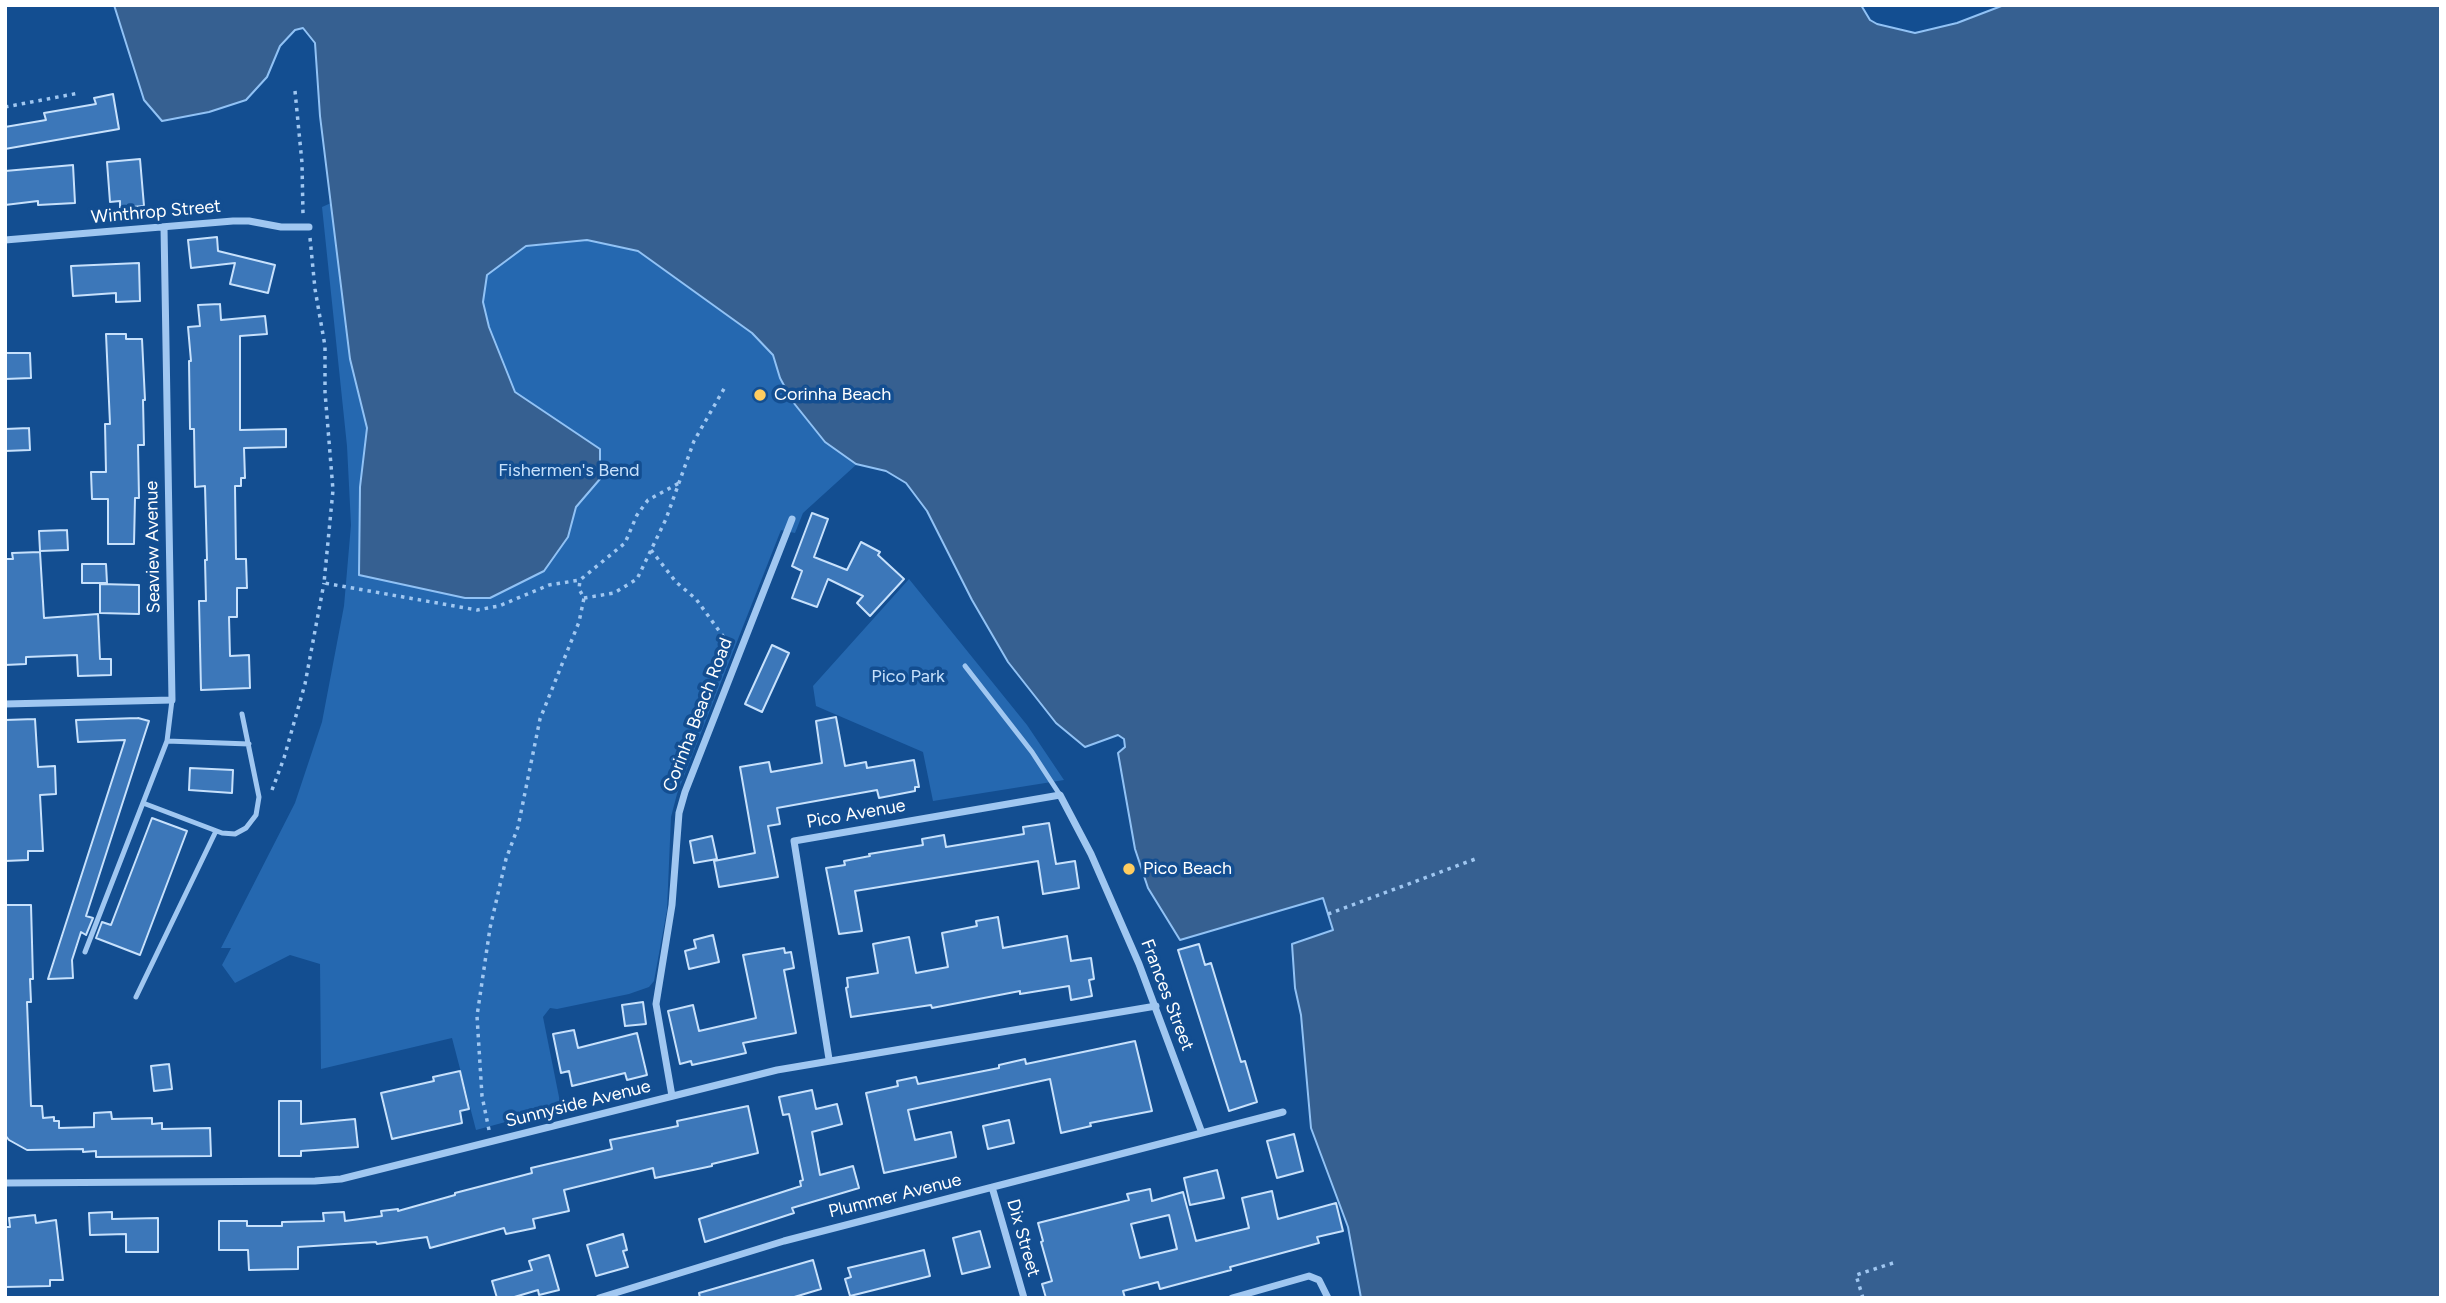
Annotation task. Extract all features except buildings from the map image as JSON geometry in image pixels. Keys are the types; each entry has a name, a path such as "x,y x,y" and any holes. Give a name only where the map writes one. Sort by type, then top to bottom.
{"street":[{"name":"Winthrop Street","path":"5,240 244,221 275,227 307,227"},
{"name":"Seaview Avenue","path":"164,227 172,700"},
{"name":"Corinha Beach Road","path":"672,1096 656,1004 673,905 679,813 792,519"},
{"path":"5,704 172,700"},
{"name":"Frances Street","path":"1060,795 1091,854 1156,1006 1202,1133"},
{"name":"Pico Avenue","path":"830,1059 794,841 1060,795"},
{"name":"Sunnyside Avenue","path":"5,1183 328,1181 353,1177 777,1070 1156,1006"},
{"path":"1202,1133 1283,1112"},
{"name":"Plummer Avenue","path":"599,1298 784,1241 1202,1133"},
{"name":"Dix Street","path":"992,1187 1024,1298"},
{"path":"1232,1298 1309,1276 1319,1280 1328,1298"}],"lane":[{"path":"965,666 1032,752 1060,795"},
{"path":"85,952 167,741 172,700"},
{"path":"143,803 216,831 229,834 241,832 256,815 259,797 242,714"},
{"path":"167,741 249,744"},
{"path":"136,997 216,831"}],"path":[{"path":"270,793 284,758 305,684 324,583 333,490 325,391 325,346 301,187 302,163 295,90"},
{"path":"5,107 79,93"},
{"path":"584,598 614,593 637,579 681,482 694,441 725,387"},
{"path":"324,583 477,610 499,606 549,585 580,580 625,543 637,515 648,500 681,482"},
{"path":"651,550 676,582 695,599 738,656"},
{"path":"491,1142 482,1096 477,1016 490,928 506,859 518,827 540,719 579,622 584,598 579,589 580,580"},
{"path":"1328,914 1478,858"},
{"path":"1863,1298 1856,1275 1894,1263"}],"green space":[{"name":"Fishermen's Bend","path":"114,5 419,5 1451,1014 1361,1298 1348,1227 1311,1128 1301,1015 1295,988 1292,944 1333,930 1323,898 1180,940 1148,888 1135,849 1118,753 1125,747 1124,739 1118,735 1085,747 1056,723 1008,662 972,600 927,511 906,483 886,471 857,464 803,513 795,533 781,530 677,794 671,817 667,910 654,981 649,987 629,994 557,1009 550,1008 543,1017 561,1107 476,1130 452,1038 321,1069 320,964 290,955 235,983 222,965 231,948 221,948 295,803 322,722 344,606 351,525 347,446 322,207 331,203 320,116 315,43 303,28 295,30 280,46 267,77 246,100 209,112 162,121 144,100"},
{"name":"Pico Park","path":"909,579 1027,725 1064,780 933,801 923,752 816,706 813,686"}],"shaded area":[{"path":"114,5 1861,5 1870,20 1877,24 1915,33 1957,23 2004,5 2441,5 2441,1298 1361,1298 1348,1227 1311,1128 1301,1015 1295,988 1292,944 1333,930 1323,898 1180,940 1148,888 1135,849 1118,753 1125,747 1124,739 1118,735 1085,747 1056,723 1008,662 972,600 927,511 906,483 886,471 856,464 825,442 793,402 780,378 773,355 752,333 638,251 587,240 526,246 487,275 483,302 489,327 515,392 600,449 600,479 576,507 568,537 544,571 490,598 465,598 359,575 360,487 367,428 350,359 320,116 315,43 303,28 295,30 280,46 267,77 246,100 209,112 162,121 144,100"}],"place":[{"name":"Corinha Beach","path":"760,395"},
{"name":"Pico Beach","path":"1129,869"}]}
